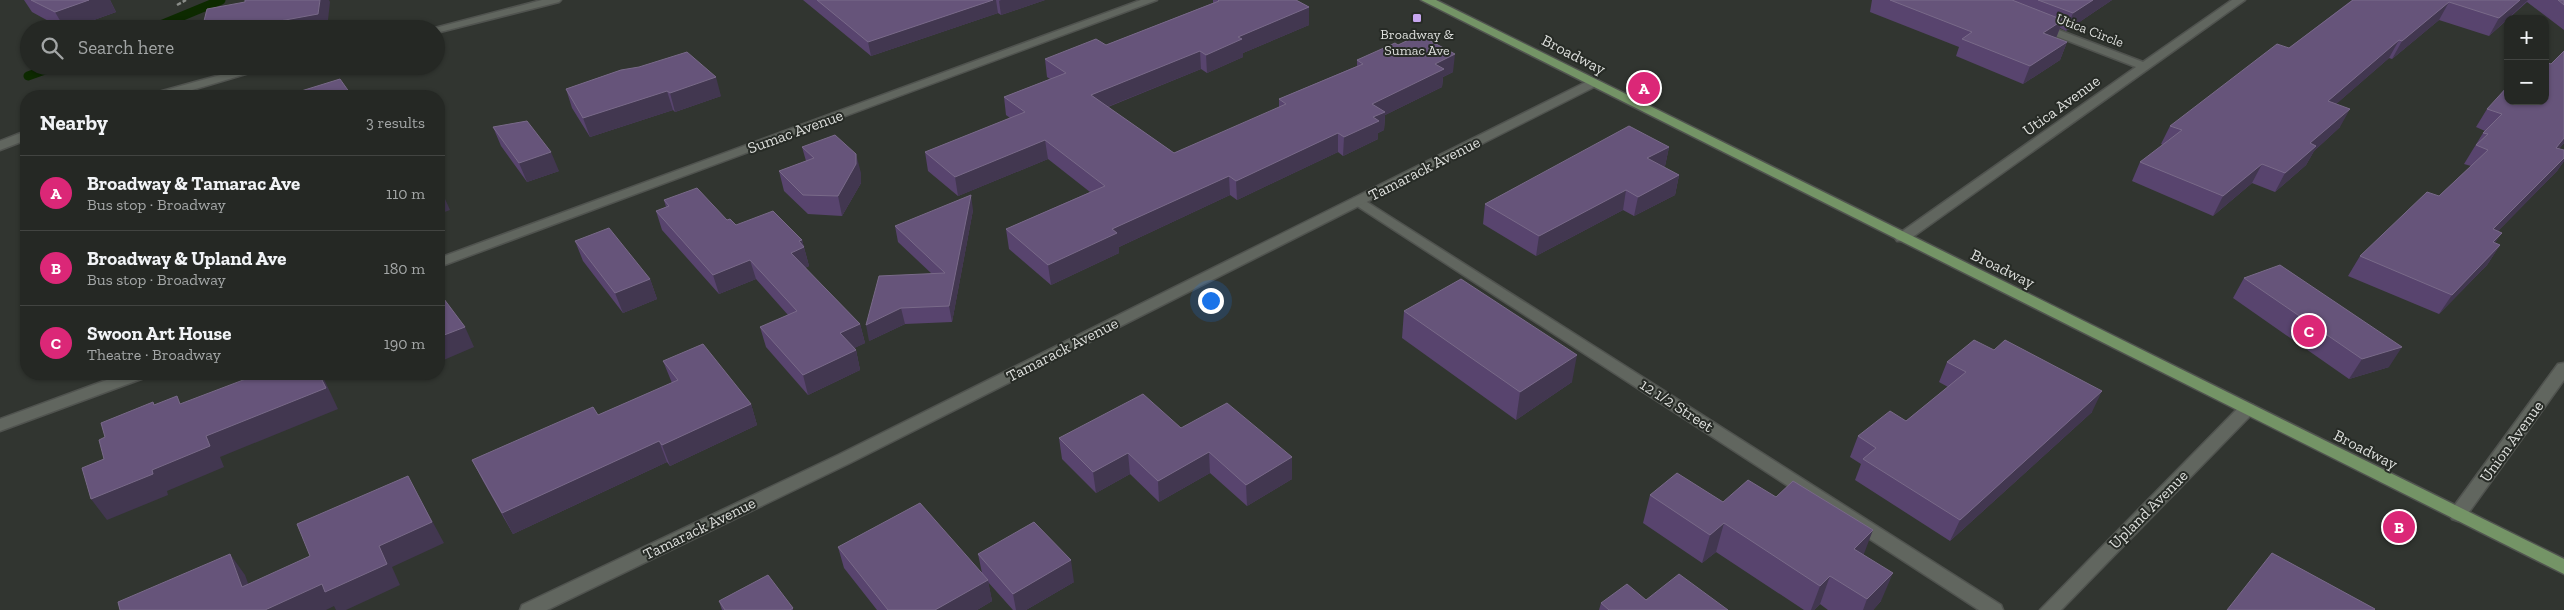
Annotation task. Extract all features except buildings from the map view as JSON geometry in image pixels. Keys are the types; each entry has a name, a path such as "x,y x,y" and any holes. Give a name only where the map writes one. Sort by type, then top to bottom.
{"main road":[{"name":"Broadway","path":"1427,0 2564,567"}],"street":[{"path":"445,28 555,0"},
{"name":"Sumac Avenue","path":"445,261 1151,0"},
{"name":"Utica Avenue","path":"1902,238 2239,0"},
{"name":"Utica Circle","path":"2024,21 2143,66"},
{"path":"181,90 235,75"},
{"name":"Tamarack Avenue","path":"529,610 844,459 1592,83"},
{"path":"0,146 20,138"},
{"name":"12 1/2 Street","path":"1359,201 1994,610"},
{"name":"Union Avenue","path":"2458,514 2564,368"},
{"path":"0,425 122,380"},
{"name":"Upland Avenue","path":"2049,610 2247,409"}],"path":[{"path":"178,5 186,0"}],"waterway":[{"path":"173,20 221,0"}],"place":[{"name":"Broadway & Sumac Ave","path":"1417,18"},
{"name":"Broadway & Tamarac Ave","path":"1644,88"},
{"name":"Swoon Art House","path":"2309,331"},
{"name":"Broadway & Upland Ave","path":"2399,527"}]}
